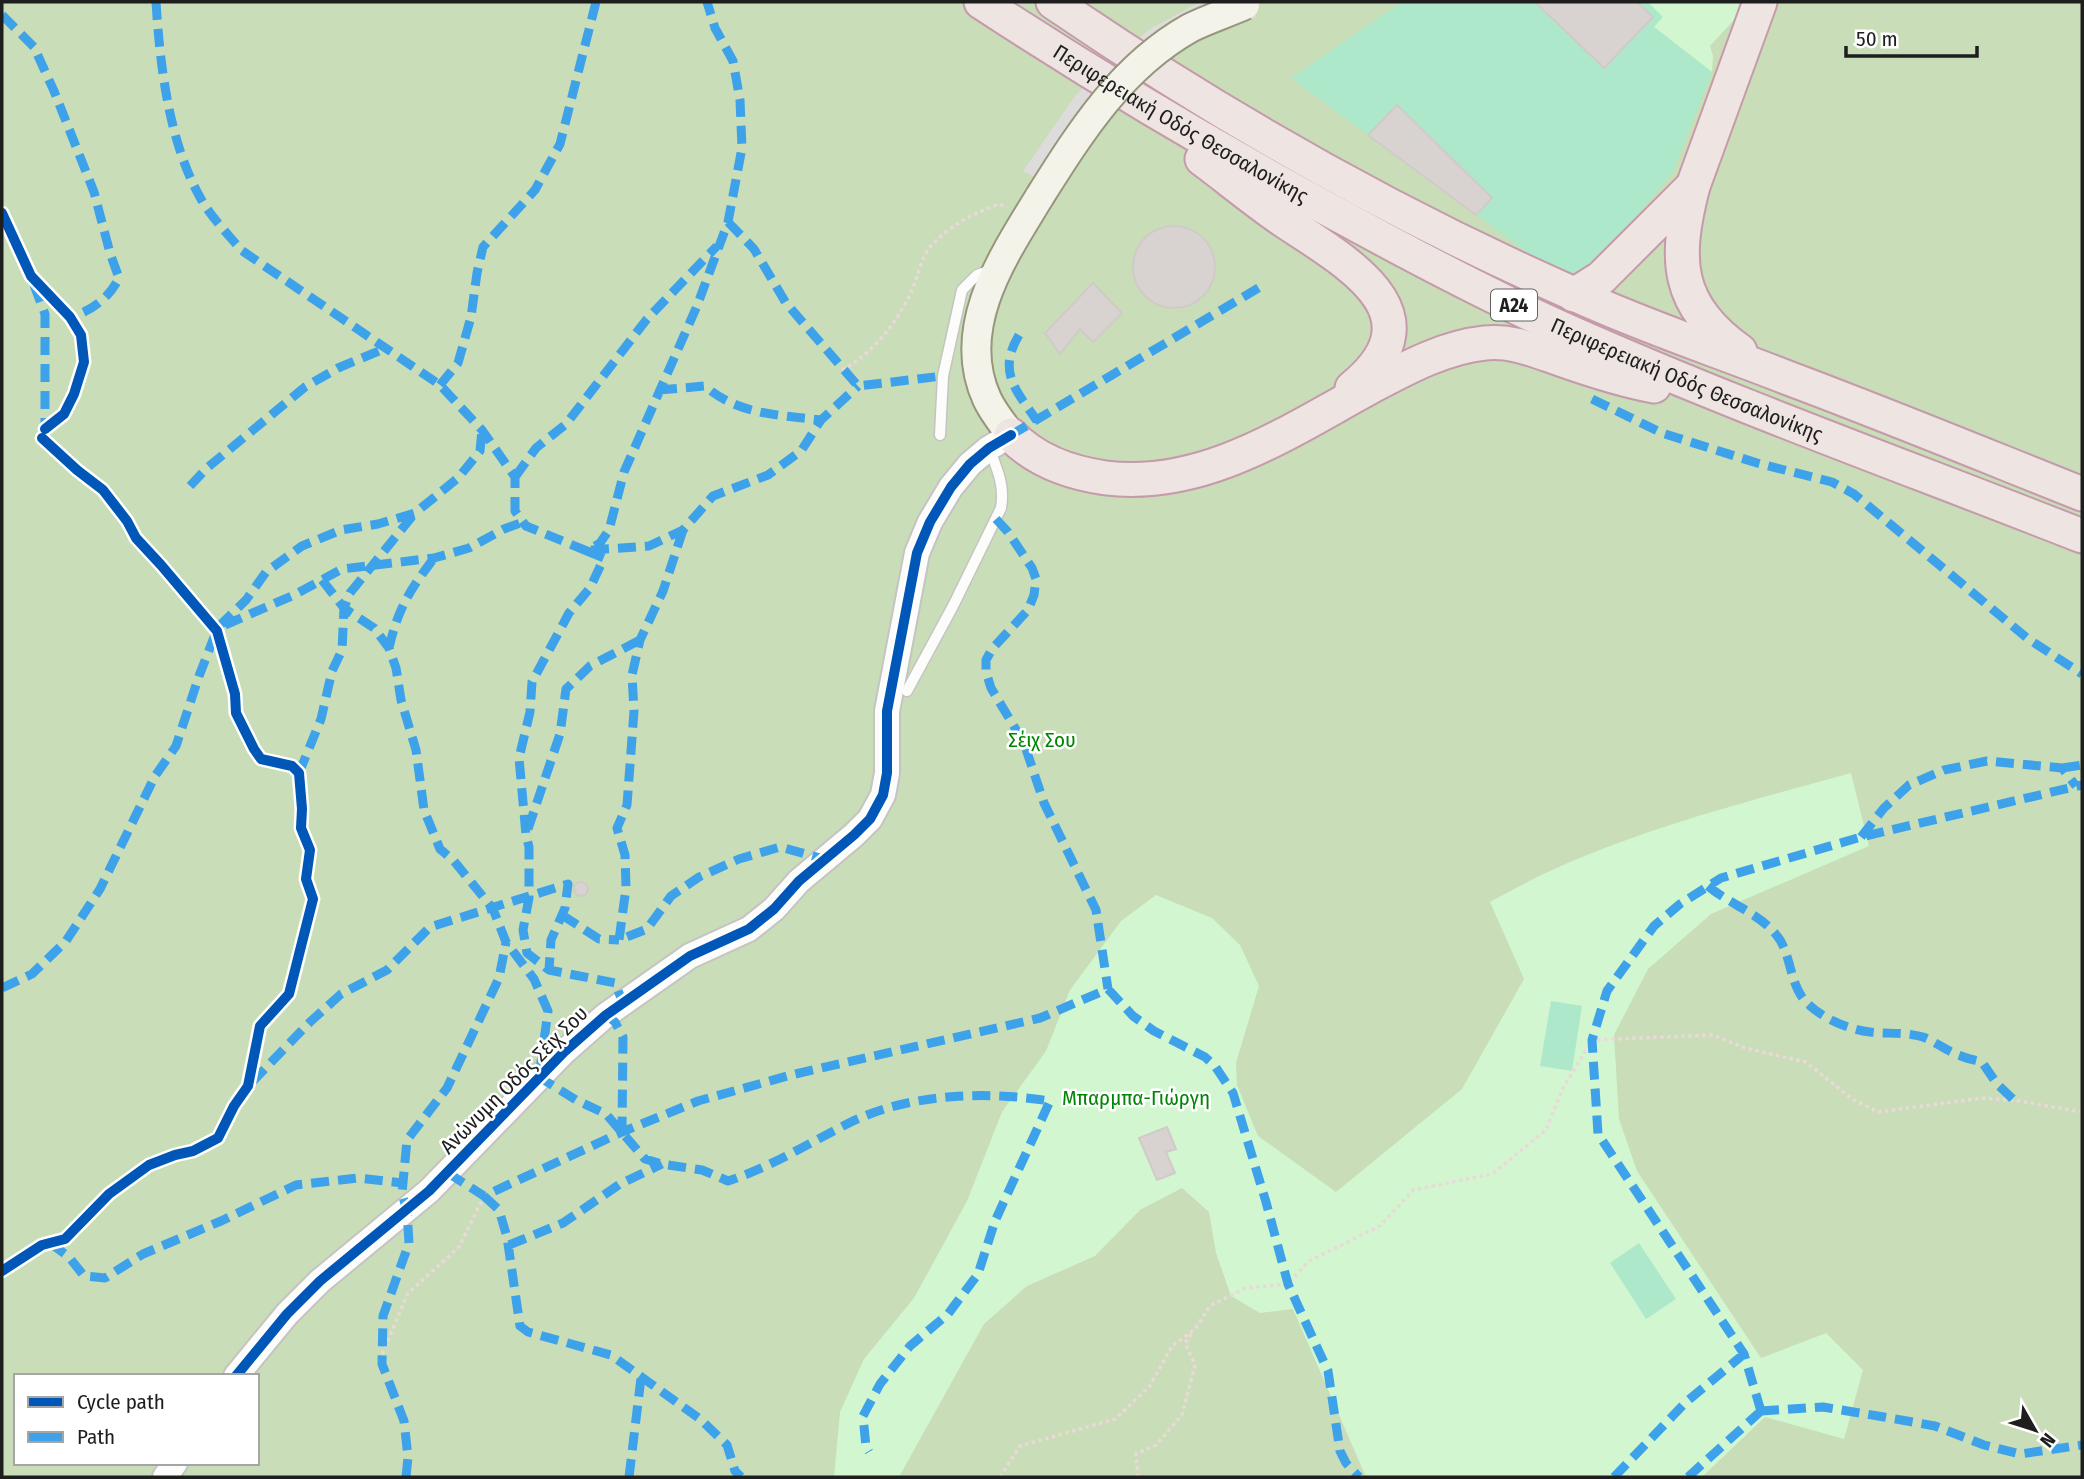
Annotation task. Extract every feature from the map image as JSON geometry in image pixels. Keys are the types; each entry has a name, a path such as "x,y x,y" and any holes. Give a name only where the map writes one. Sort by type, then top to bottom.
{"highway":[{"name":"Περιφερειακή Οδός Θεσσαλονίκης","path":"981,2 1125,94 1309,200 1468,283 1570,332 2082,536"},
{"name":"Περιφερειακή Οδός Θεσσαλονίκης","path":"1053,2 1226,113 1392,206 1487,255 1574,295 2082,494"},
{"path":"1760,2 1693,186 1685,217 1682,254 1687,286 1700,313 1727,341 1749,356 1857,404"},
{"path":"1125,94 1166,130 1261,204 1342,260 1377,292 1388,323 1388,337 1382,353 1357,384 1318,416"},
{"path":"1574,295 1601,278 1693,186"},
{"path":"1000,442 1073,472 1116,479 1171,478 1234,458 1427,358 1483,343 1520,346 1652,386 1704,387"}],"main road":[{"path":"1000,442 979,371 977,355 984,302 998,267 1034,206 1104,101 1137,66 1190,29 1250,3"}],"street":[{"name":"Ανώνυμη Οδός Σέιχ Σου","path":"238,1374 286,1314 320,1281 367,1245 429,1191 556,1060 606,1015 690,956 749,929 774,909 799,881 870,818 886,784 887,711 917,554 930,522 951,486 970,464 1000,442"}],"lane":[{"path":"940,435 943,376 962,290 977,275 998,267"},
{"path":"907,691 953,607 1000,508 1003,496 1000,442"}],"path":[{"path":"842,370 858,361 876,344 897,317 912,291 929,248 957,223 980,210 999,204 1034,206"},
{"path":"1138,1477 1136,1454 1156,1445 1182,1415 1195,1365 1185,1343 1210,1306 1245,1288 1288,1284 1309,1261 1380,1226 1413,1190 1492,1174 1546,1130 1562,1090 1592,1041 1713,1035 1745,1048 1806,1062 1852,1099 1878,1112 1983,1098 2082,1112"},
{"path":"175,1155 193,1152"},
{"path":"382,1354 408,1293 459,1247 484,1196"},
{"path":"1000,1477 1020,1446 1115,1419 1149,1387 1172,1346 1195,1328"}],"green space":[{"name":"Σέιχ Σου","path":"2,2 2082,2 2082,1477 2,1477"},
{"path":"1402,2 1648,2 1663,17 1654,27 1712,72 1672,174 1594,267 1576,276 1532,256 1291,78"},
{"path":"1648,2 1746,2 1745,8 1710,46 1713,56 1712,72 1654,27"},
{"name":"Μπαρμπα-Γιώργη","path":"1851,773 1869,846 1711,914 1648,969 1614,1035 1619,1119 1637,1171 1761,1358 1826,1333 1863,1370 1844,1439 1765,1417 1702,1477 1366,1477 1293,1309 1260,1313 1231,1296 1216,1253 1209,1212 1182,1188 1140,1210 1095,1256 1027,1286 984,1324 899,1477 834,1477 840,1412 864,1359 914,1298 967,1201 1002,1112 1046,1051 1070,990 1121,921 1156,895 1212,918 1240,945 1259,986 1236,1063 1237,1085 1258,1136 1336,1192 1462,1089 1524,979 1490,902 1532,879 1621,842 1712,812"},
{"path":"1551,1001 1582,1006 1572,1071 1540,1066"},
{"path":"1639,1243 1676,1299 1646,1319 1610,1263"}],"pier":[{"path":"1200,2 1254,2 1256,17 1227,24 1208,33 1142,75 1054,187 1023,171 1075,96 1103,67 1150,29"}],"building":[{"path":"1535,2 1637,2 1653,17 1604,68"},
{"path":"1397,105 1492,198 1476,215 1368,135"},
{"path":"1174,226 1190,229 1203,238 1212,251 1215,267 1212,283 1203,296 1190,305 1174,308 1158,305 1145,296 1136,283 1133,267 1136,251 1145,238 1158,229"},
{"path":"1093,283 1122,313 1093,342 1080,329 1060,354 1045,333"},
{"path":"578,882 584,882 588,889 584,896 578,896 574,892 574,886"},
{"path":"1167,1127 1176,1149 1166,1152 1175,1173 1157,1180 1139,1138"}],"marked path":[{"path":"156,2 160,52 174,129 190,177 215,219 241,250 440,385 482,430 515,477 515,511 526,526 587,551 600,543 609,530 624,472 697,306 728,222 742,148 740,100 733,61 715,28 707,2"},
{"path":"440,385 458,363 471,317 483,247 535,190 560,144 596,2"},
{"path":"2,15 34,47 54,91 94,192 119,278 99,303 70,317"},
{"path":"728,222 754,249 786,303 858,386 943,376"},
{"path":"515,477 536,448 566,424 647,319 717,246"},
{"path":"1011,435 1265,284"},
{"path":"34,285 45,314 45,430"},
{"path":"1019,335 1013,348 1009,370 1016,390 1037,421"},
{"path":"190,486 207,468 305,387 338,368 386,348"},
{"path":"659,390 705,386 718,396 745,408 775,415 821,420 858,386"},
{"path":"1592,399 1662,433 1757,463 1832,482 1854,494 2027,638 2082,674"},
{"path":"591,550 649,546 683,530 713,496 768,475 801,451 821,420"},
{"path":"2,988 32,974 66,941 100,889 155,776 176,746 218,627 246,600 266,572 302,546 341,530 378,524 415,513 458,478 480,451 482,430"},
{"path":"299,773 321,719 332,671 342,650 344,608 350,593 414,514"},
{"path":"996,519 1008,532 1032,568 1036,579 1028,610 992,649 986,660 986,672 991,688 1024,743 1044,803 1096,910 1108,989"},
{"path":"225,625 294,595 342,569 434,558 469,548 523,522"},
{"path":"683,530 663,591 640,640 632,675 634,711 627,805 617,828 625,855 626,888 619,940 647,929 671,896 699,877 739,859 780,847 824,859"},
{"path":"587,551 604,558 590,588 569,613 532,682 530,712 519,758 529,847 529,898 523,930 527,953 549,970 615,983 623,1003"},
{"path":"389,648 406,600 434,558"},
{"path":"322,580 344,608 374,628 389,648 416,750 424,810 440,849 454,861 493,909 506,942 534,979 548,1011 539,1077 576,1100 606,1114 645,1159 702,1170 728,1181 775,1162 849,1123 897,1106 922,1100 974,1096 1050,1101 995,1221 978,1274 948,1314 910,1346 880,1384 863,1416 866,1447 869,1452"},
{"path":"528,829 560,734 566,689 590,666 640,640"},
{"path":"1861,837 1884,808 1909,785 1944,770 1987,761 2062,768 2076,786"},
{"path":"2062,768 2082,765"},
{"path":"1761,1411 1744,1354 1598,1134 1592,1040 1607,991 1654,926 1680,904 1721,878 1861,837 2082,785"},
{"path":"252,1082 341,994 387,970 430,927 568,884 565,908 551,940 549,970"},
{"path":"1708,886 1756,916 1773,931 1784,948 1797,989 1807,1003 1820,1014 1853,1029 1923,1037 1956,1054 1982,1062 1997,1084 2014,1100"},
{"path":"562,915 599,939 619,940"},
{"path":"406,1477 408,1457 404,1421 382,1364 383,1316 409,1243 407,1211 402,1193 407,1140 447,1088 499,978 506,942"},
{"path":"1108,989 1133,1016 1154,1031 1205,1057 1215,1066 1233,1093 1288,1284 1328,1371 1340,1451 1346,1463 1359,1477"},
{"path":"448,1173 484,1196 622,1132 698,1101 791,1075 1040,1018 1108,989"},
{"path":"606,1015 615,1022 623,1037 622,1132"},
{"path":"509,1245 563,1223 620,1184 662,1164"},
{"path":"50,1243 69,1257 84,1276 105,1278 143,1254 296,1185 358,1178 403,1183"},
{"path":"484,1196 499,1210 507,1237 520,1326 528,1332 611,1355 700,1419 727,1445 735,1471 741,1477"},
{"path":"1614,1477 1686,1402 1744,1354"},
{"path":"629,1477 641,1378"},
{"path":"1761,1411 1823,1407 1884,1417 1935,1426 1984,1445 2020,1454 2082,1445"},
{"path":"1688,1477 1761,1411"}],"cycle path":[{"path":"2,213 31,276 70,317 81,335 84,362 74,394 64,414 45,429"},
{"path":"238,1374 287,1314 320,1281 429,1191 564,1052 606,1015 690,956 749,929 870,819 883,795 887,773 887,711 917,553 930,522 951,487 970,464 1011,435"},
{"path":"2,1271 42,1245 65,1239 109,1194 149,1165 193,1151 218,1138 234,1106 248,1086 260,1026 289,994 313,899 306,879 310,850 301,828 299,773 292,766 261,759 254,749 236,713 235,694 217,631 136,538 127,521 103,490 42,438"}]}
